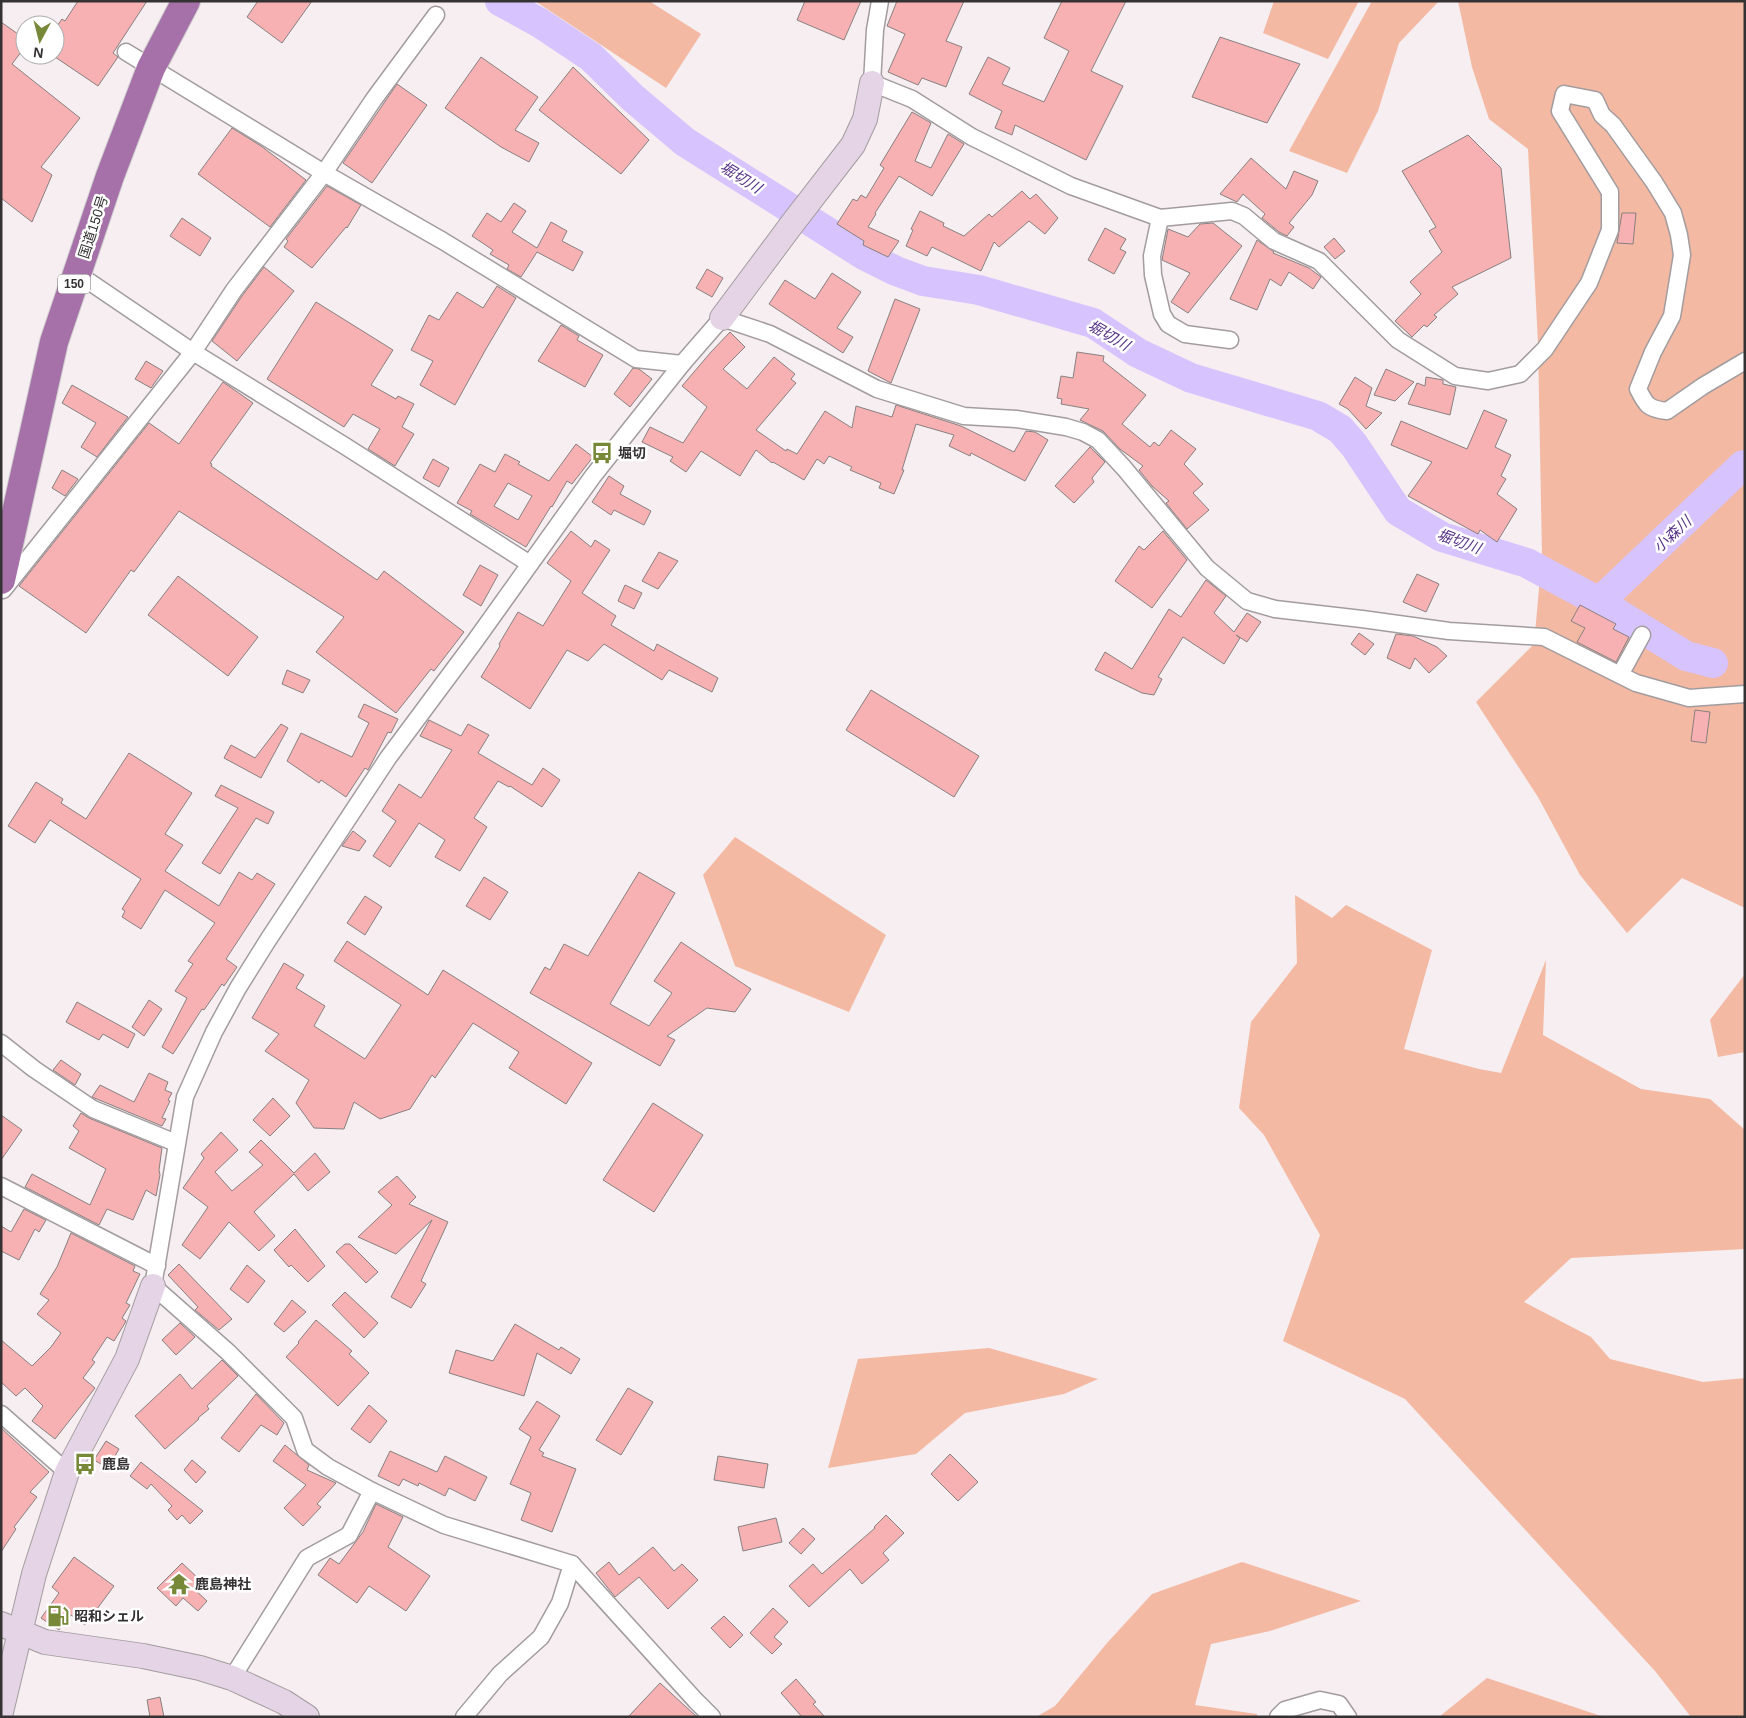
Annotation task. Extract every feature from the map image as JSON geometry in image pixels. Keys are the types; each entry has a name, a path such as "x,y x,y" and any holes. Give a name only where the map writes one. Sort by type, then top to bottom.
{"highway":[{"name":"国道150号","path":"1,580 54,342 110,176 151,68 186,1"}],"street":[{"path":"1,1712 11,1628 34,1574 67,1472 127,1359 155,1276 185,1097 214,1032 248,972 388,758 593,476 682,364 722,318 853,145 865,119 872,83 875,30 880,1"},
{"path":"1,593 194,352 234,290 324,173 374,99 436,15"},
{"path":"126,52 324,173 443,241 636,359 682,364"},
{"path":"872,83 912,99 972,136 1071,186 1160,218 1232,210 1244,216 1274,241 1319,260 1398,340 1455,376 1488,381 1520,374 1545,349 1589,283 1610,230 1610,192 1560,111 1564,94 1595,100 1602,115 1613,125 1654,182 1673,213 1679,235 1682,255 1672,316 1653,352 1638,389 1646,404 1654,410 1667,411 1703,386 1745,361"},
{"path":"1160,218 1152,256 1153,275 1162,314 1168,324 1186,334 1230,340"},
{"path":"78,274 194,352 530,564"},
{"path":"722,318 770,334 886,392 964,416 1016,419 1066,427 1098,440 1124,468 1207,568 1247,601 1275,609 1449,631 1544,637 1636,683 1689,698 1745,694"},
{"path":"1620,675 1642,635"},
{"path":"1,1043 34,1069 93,1109 176,1143"},
{"path":"1,1186 155,1276 294,1418 305,1450 328,1467 444,1525 572,1564 712,1717"},
{"path":"1,1414 67,1472"},
{"path":"232,1678 307,1558 349,1535 372,1490"},
{"path":"464,1717 500,1674 541,1637 560,1603 572,1564"},
{"path":"11,1628 45,1642 143,1656 200,1668 232,1678 284,1702 307,1717"},
{"path":"1278,1717 1284,1710 1320,1700 1339,1704 1348,1717"}],"shaded area":[{"path":"535,1 649,1 701,34 666,88"},
{"path":"1274,1 1359,1 1328,59 1263,33"},
{"path":"1372,1 1439,1 1399,43 1378,111 1347,173 1289,151"},
{"path":"1458,1 1745,1 1745,908 1682,878 1627,933 1580,875 1538,797 1476,702 1534,644 1542,556 1538,343 1528,149 1489,119 1472,67"},
{"path":"735,837 886,935 849,1012 735,966 703,875"},
{"path":"1295,895 1332,918 1346,905 1432,950 1404,1049 1501,1073 1546,960 1543,1035 1641,1089 1710,1099 1745,1130 1745,1249 1571,1258 1524,1302 1591,1337 1610,1359 1703,1382 1745,1378 1745,1717 1691,1717 1655,1671 1405,1399 1283,1341 1320,1235 1264,1135 1239,1108 1251,1022 1297,963"},
{"path":"1745,974 1745,1052 1718,1057 1710,1020"},
{"path":"989,1348 1098,1379 1064,1394 965,1413 916,1454 828,1468 858,1359"},
{"path":"1242,1562 1361,1601 1270,1631 1211,1644 1195,1705 1257,1714 1257,1717 1036,1717 1055,1706 1107,1643 1152,1594"},
{"path":"1487,1678 1598,1715 1607,1717 1439,1717"}],"building":[{"path":"78,1 147,1 113,53 118,57 98,86 65,64 65,21"},
{"path":"258,1 312,1 282,43 247,17"},
{"path":"805,1 861,1 844,40 797,20"},
{"path":"897,1 964,1 946,41 962,47 946,87 922,78 918,85 888,72 905,34 887,26"},
{"path":"1062,1 1126,1 1091,71 1123,86 1086,160 1015,125 1012,135 995,128 1002,111 969,94 988,57 1010,68 1002,84 1044,102 1069,51 1044,38"},
{"path":"1,22 15,32 15,60 12,64 80,118 41,167 52,175 32,222 1,198"},
{"path":"1220,37 1300,64 1267,123 1192,97"},
{"path":"481,57 538,97 515,130 539,143 529,162 501,147 445,108"},
{"path":"573,67 649,140 621,174 539,110"},
{"path":"397,84 427,105 372,183 343,163"},
{"path":"912,112 931,123 915,161 931,168 948,134 964,144 932,196 899,176 868,227 899,241 888,257 863,245 864,241 837,224 853,199 857,201 861,195 866,198 884,168 880,165"},
{"path":"232,128 261,146 306,180 270,227 198,174"},
{"path":"1468,135 1501,168 1511,258 1452,287 1458,294 1434,315 1437,317 1427,327 1424,325 1412,337 1395,321 1421,294 1410,282 1442,252 1429,231 1436,227 1402,171"},
{"path":"1251,158 1286,189 1294,171 1318,181 1312,195 1289,223 1294,227 1287,236 1262,218 1265,214 1243,194 1237,202 1220,194"},
{"path":"327,186 361,205 347,228 312,268 284,247 288,241 286,239"},
{"path":"1022,191 1030,199 1036,194 1058,218 1045,234 1029,221 999,247 994,242 981,271 932,247 927,256 906,246 913,230 911,229 920,211 944,223 943,226 964,236 989,214 992,217"},
{"path":"514,203 526,211 512,232 537,248 551,222 567,231 562,241 583,252 573,271 537,252 521,277 507,269 509,265 490,254 493,250 472,236 487,213 501,222"},
{"path":"1622,213 1636,213 1633,244 1617,243"},
{"path":"182,218 211,238 200,256 170,236"},
{"path":"1213,223 1242,246 1188,313 1171,302 1190,273 1162,260 1168,229 1188,237 1200,224"},
{"path":"1105,228 1126,239 1120,249 1126,252 1114,274 1088,260"},
{"path":"1334,238 1345,251 1335,259 1324,247"},
{"path":"1257,240 1273,253 1309,268 1321,277 1313,289 1289,272 1281,286 1270,279 1257,310 1230,299"},
{"path":"264,267 294,291 237,361 212,341"},
{"path":"707,269 723,278 712,297 696,288"},
{"path":"832,273 861,292 837,328 853,337 843,353 769,304 785,280 815,299"},
{"path":"497,286 516,298 455,405 420,385 433,361 411,350 429,315 439,320 457,292 483,308"},
{"path":"895,299 920,309 891,383 868,371"},
{"path":"316,302 393,350 371,385 396,399 398,396 414,404 402,427 414,434 395,466 368,449 380,429 353,414 344,427 267,379"},
{"path":"561,325 579,336 577,340 603,355 585,387 538,361"},
{"path":"730,332 745,347 723,369 747,389 774,357 795,374 791,379 796,383 756,430 786,451 787,449 797,454 825,411 852,428 856,406 892,417 896,405 961,426 1014,452 1026,431 1035,432 1048,440 1025,481 971,453 970,456 949,446 954,435 916,424 902,470 904,470 894,494 879,488 881,483 850,470 852,467 829,456 824,464 817,459 804,480 772,463 756,450 740,476 701,451 686,472 670,461 673,457 642,442 650,427 683,443 707,407 682,386"},
{"path":"1077,352 1104,356 1103,361 1146,395 1122,424 1150,447 1154,442 1159,446 1171,430 1196,449 1184,464 1203,484 1193,493 1209,510 1187,529 1166,503 1169,501 1152,486 1139,470 1143,466 1120,449 1103,431 1080,420 1089,409 1061,404 1062,399 1057,398 1061,376 1073,378"},
{"path":"146,361 163,371 151,388 135,379"},
{"path":"633,368 639,369 652,379 630,407 614,394"},
{"path":"1386,369 1414,382 1395,401 1374,395"},
{"path":"1355,377 1372,388 1366,406 1382,413 1366,429 1348,409 1339,404"},
{"path":"1426,377 1443,380 1443,384 1456,387 1450,415 1408,404 1417,383 1425,386"},
{"path":"223,382 253,403 210,463 212,464 211,466 377,580 384,571 464,632 434,671 431,669 396,713 316,652 344,617 179,511 134,572 131,570 86,633 19,586 149,423 179,444"},
{"path":"72,385 128,417 97,457 81,447 96,423 62,403"},
{"path":"1484,410 1507,420 1495,447 1511,455 1501,476 1506,479 1497,494 1517,509 1497,542 1480,530 1478,534 1408,496 1432,462 1391,445 1401,421 1467,449"},
{"path":"576,444 593,457 572,484 567,481 526,547 470,514 472,511 457,503 480,464 495,472 505,454 520,462 518,464 549,481","holes":["508,483 532,496 518,520 494,506"]},
{"path":"1090,447 1105,462 1092,478 1094,482 1074,503 1055,486"},
{"path":"433,459 449,468 439,487 423,478"},
{"path":"62,470 78,479 65,496 52,488"},
{"path":"609,476 624,486 620,494 651,511 644,525 614,510 611,515 592,502"},
{"path":"571,531 591,547 595,540 610,550 582,593 616,616 611,625 654,651 657,644 718,678 712,692 669,670 662,680 604,644 588,661 567,650 530,709 481,677 518,612 543,626 571,581 547,563"},
{"path":"1163,531 1187,560 1152,608 1115,581 1139,546 1144,550"},
{"path":"659,552 678,561 658,589 642,581"},
{"path":"480,565 498,575 481,606 463,595"},
{"path":"1417,574 1439,584 1426,612 1403,602"},
{"path":"178,576 258,637 228,676 148,615"},
{"path":"1206,580 1226,596 1214,613 1234,632 1247,613 1261,622 1247,642 1236,635 1240,638 1224,664 1183,637 1158,677 1162,679 1154,695 1142,693 1095,670 1105,652 1132,669 1169,609 1181,617"},
{"path":"625,585 642,593 634,609 618,601"},
{"path":"1580,605 1616,624 1613,629 1629,637 1616,662 1577,642 1585,628 1571,621"},
{"path":"1359,633 1374,644 1365,655 1351,644"},
{"path":"1396,634 1413,636 1437,647 1447,656 1429,673 1415,658 1410,669 1387,658"},
{"path":"287,670 310,680 303,693 282,684"},
{"path":"871,690 979,756 954,797 846,730"},
{"path":"364,704 398,719 391,733 388,732 368,770 365,768 346,797 321,780 319,783 287,761 301,733 352,757 369,723 358,717"},
{"path":"1695,710 1710,712 1706,743 1691,741"},
{"path":"429,720 461,736 468,724 489,735 478,753 532,785 543,768 560,780 542,807 510,786 498,781 474,818 487,827 460,871 435,857 445,840 419,823 390,867 373,856 396,821 382,811 399,784 421,798 452,750 420,736"},
{"path":"281,724 288,728 261,778 224,758 231,745 255,758"},
{"path":"129,753 192,793 165,834 183,845 165,871 219,906 239,872 252,880 257,873 275,884 226,959 237,967 224,986 222,984 204,1010 202,1009 173,1054 162,1047 187,998 175,991 193,964 188,961 215,923 165,890 141,929 122,917 125,911 122,909 141,879 50,820 35,843 8,826 36,782 63,799 61,803 86,819"},
{"path":"221,785 274,812 268,824 256,818 220,874 202,863 238,808 215,796"},
{"path":"353,831 366,841 359,851 342,846"},
{"path":"639,872 675,893 610,1004 649,1026 672,993 654,981 681,942 751,989 735,1012 707,1008 667,1036 675,1040 660,1066 530,993 545,967 550,970 564,944 588,956"},
{"path":"484,877 508,892 490,920 466,906"},
{"path":"365,896 382,907 365,935 347,923"},
{"path":"347,941 428,995 443,970 592,1063 566,1104 509,1068 519,1052 473,1023 435,1078 432,1075 410,1109 380,1119 354,1102 344,1129 314,1128 296,1103 309,1080 265,1051 279,1034 252,1018 284,963 304,975 296,988 325,1006 314,1026 365,1059 401,1005 334,961"},
{"path":"149,1000 162,1009 144,1036 132,1027"},
{"path":"77,1002 135,1034 128,1048 103,1034 99,1040 66,1022"},
{"path":"61,1060 81,1074 75,1085 53,1070"},
{"path":"149,1073 168,1082 165,1090 172,1093 162,1118 166,1119 162,1126 92,1097 100,1085 134,1102"},
{"path":"273,1098 290,1116 270,1136 253,1120"},
{"path":"653,1103 703,1135 654,1212 603,1180"},
{"path":"81,1113 162,1148 156,1196 146,1190 133,1220 107,1209 99,1225 25,1187 32,1174 90,1205 106,1169 69,1148 79,1131 73,1126"},
{"path":"1,1115 22,1130 1,1160"},
{"path":"221,1132 238,1150 215,1172 232,1191 263,1165 249,1152 261,1140 294,1173 315,1153 330,1172 308,1191 294,1174 254,1212 275,1236 259,1251 229,1222 200,1259 182,1245 208,1207 183,1188 204,1158 201,1154"},
{"path":"397,1176 416,1197 409,1204 448,1222 421,1281 426,1284 411,1308 391,1297 432,1220 396,1254 358,1237 392,1205 378,1192"},
{"path":"24,1209 46,1220 39,1232 35,1229 19,1260 1,1251 1,1226 11,1232"},
{"path":"295,1229 325,1266 308,1282 291,1265 289,1267 274,1250"},
{"path":"71,1233 135,1266 133,1271 140,1274 126,1303 130,1305 122,1318 126,1321 125,1323 114,1341 107,1337 92,1360 95,1362 83,1378 95,1388 55,1439 32,1421 43,1406 25,1388 16,1396 1,1382 1,1340 32,1366 51,1347 61,1333 37,1314 49,1300 40,1294 57,1267"},
{"path":"345,1244 350,1244 378,1272 366,1283 336,1252"},
{"path":"179,1264 232,1319 219,1330 195,1310 198,1307 168,1275"},
{"path":"247,1265 265,1281 248,1303 230,1289"},
{"path":"345,1292 378,1323 364,1338 332,1305"},
{"path":"292,1300 306,1312 284,1332 274,1324"},
{"path":"316,1320 352,1351 349,1354 369,1373 338,1406 286,1357"},
{"path":"180,1323 195,1337 176,1355 162,1340"},
{"path":"515,1324 559,1350 561,1347 580,1359 571,1374 537,1353 524,1396 449,1373 456,1350 493,1361"},
{"path":"222,1360 238,1376 207,1406 209,1409 199,1419 165,1449 135,1416 180,1374 192,1389"},
{"path":"628,1388 653,1402 621,1455 596,1440"},
{"path":"256,1394 284,1423 277,1435 261,1425 239,1452 221,1438"},
{"path":"537,1401 560,1416 539,1450 544,1453 542,1456 576,1469 552,1532 521,1520 531,1493 510,1484 531,1437 519,1429"},
{"path":"369,1405 387,1421 370,1443 351,1429"},
{"path":"1,1428 49,1472 30,1492 37,1497 14,1527 16,1529 1,1552"},
{"path":"106,1441 119,1449 108,1468 94,1460"},
{"path":"285,1445 309,1465 307,1470 336,1483 317,1504 321,1507 303,1526 284,1508 306,1485 273,1461"},
{"path":"390,1451 437,1472 445,1456 487,1477 475,1501 449,1488 445,1496 419,1483 418,1486 403,1479 399,1486 378,1476"},
{"path":"950,1454 978,1482 958,1501 931,1474"},
{"path":"718,1456 768,1464 764,1488 714,1480"},
{"path":"192,1460 206,1472 196,1483 184,1470"},
{"path":"141,1462 203,1511 190,1524 182,1515 177,1520 168,1510 172,1506 151,1484 147,1489 130,1476"},
{"path":"376,1504 403,1517 388,1547 430,1576 406,1611 369,1586 357,1603 318,1575 330,1558 339,1564 363,1532"},
{"path":"886,1515 904,1533 883,1553 889,1560 862,1584 850,1569 809,1607 789,1586 813,1564 822,1574 875,1528"},
{"path":"776,1518 782,1542 743,1551 738,1527"},
{"path":"803,1528 815,1539 801,1554 789,1543"},
{"path":"653,1547 674,1571 682,1564 698,1580 668,1609 639,1577 615,1597 596,1573 609,1562 619,1575"},
{"path":"74,1557 114,1586 85,1625 71,1615 59,1630 41,1618 59,1593 52,1587"},
{"name":"鹿島神社","path":"182,1563 200,1580 193,1588 207,1601 198,1611 183,1598 176,1606 157,1588"},
{"path":"773,1608 788,1622 774,1637 782,1644 772,1654 750,1633"},
{"path":"724,1616 743,1635 730,1648 711,1628"},
{"path":"796,1679 816,1702 813,1704 825,1717 802,1717 781,1693"},
{"path":"660,1683 697,1717 628,1717"},
{"path":"160,1697 164,1717 150,1717 147,1700"}],"waterway":[{"name":"堀切川","path":"500,1 540,23 591,57 633,98 685,142 864,255 896,271 923,281 979,290 1093,323 1138,353 1191,378 1318,416 1340,429 1354,445 1398,511 1442,537 1527,563 1599,602 1686,656 1713,663"},
{"name":"小森川","path":"1599,602 1743,465 1745,466"}],"place":[{"name":"堀切","path":"602,453"},
{"name":"鹿島","path":"85,1464"},
{"name":"鹿島神社","path":"179,1584"},
{"name":"昭和シェル","path":"58,1616"}]}
